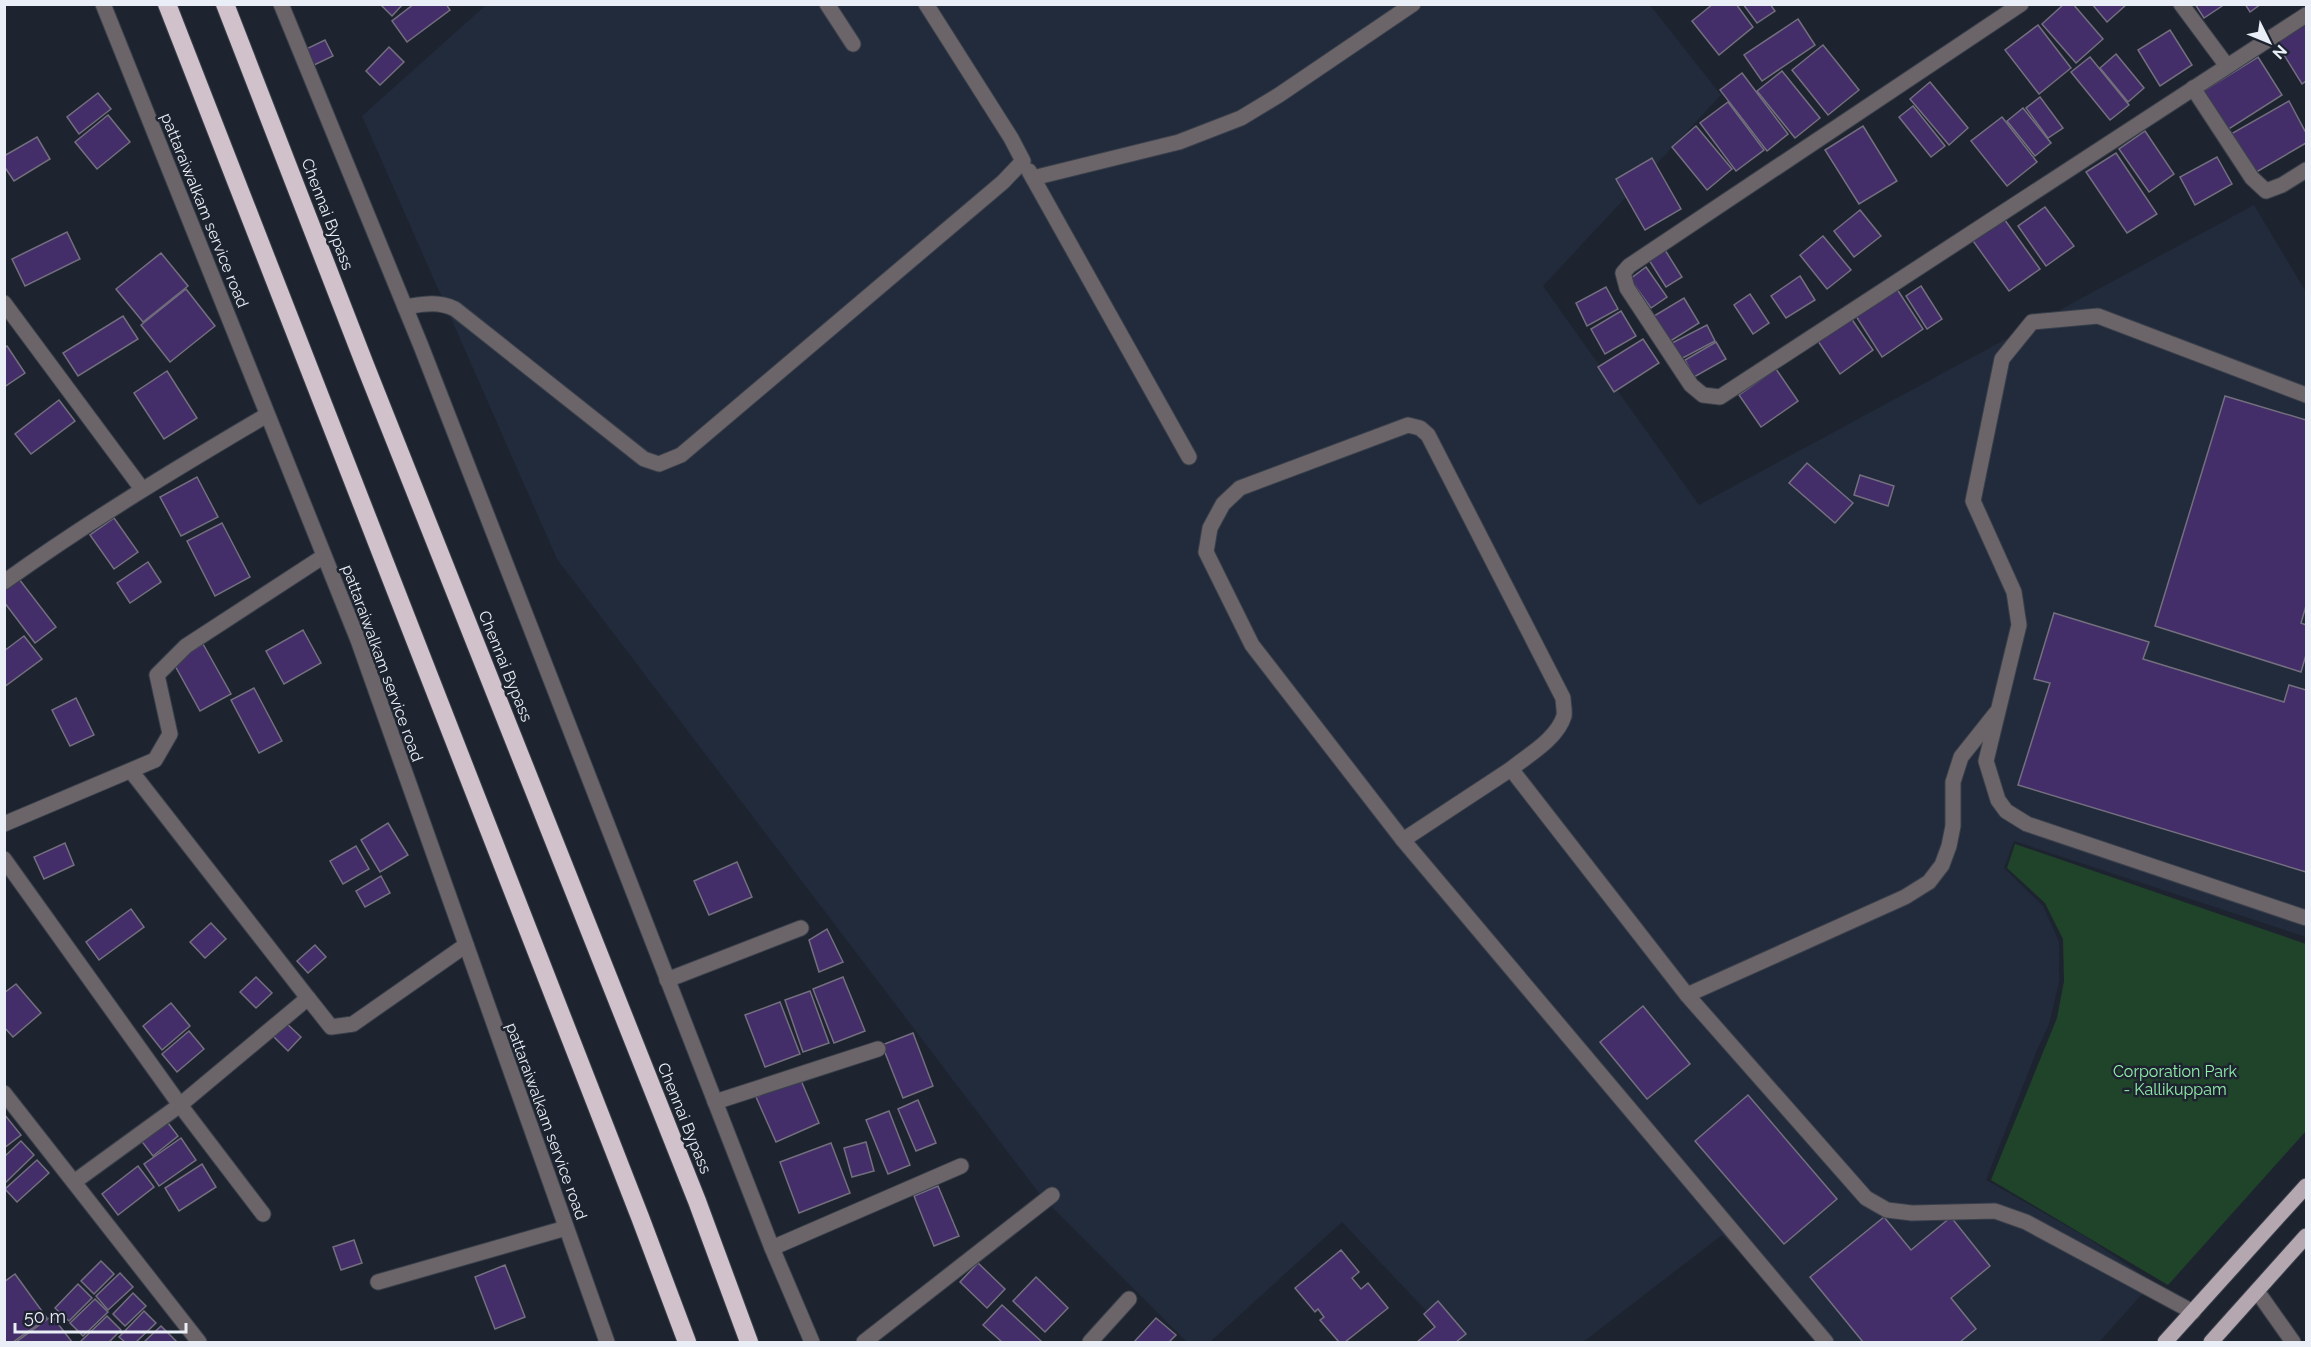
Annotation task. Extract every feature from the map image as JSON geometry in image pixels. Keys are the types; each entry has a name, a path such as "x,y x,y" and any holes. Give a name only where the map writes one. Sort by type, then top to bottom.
{"highway":[{"path":"167,4 687,1342"},
{"name":"Chennai Bypass","path":"225,4 365,365 697,1201 749,1342"}],"main road":[{"path":"2165,1342 2307,1186"},
{"path":"2211,1342 2307,1236"}],"street":[{"path":"281,4 405,307 772,1248 812,1342"},
{"path":"827,4 853,44"},
{"path":"926,4 1011,138 1190,456"},
{"path":"1034,178 1179,142 1241,118 1413,4"},
{"path":"2181,4 2227,66"},
{"path":"2014,6 1629,266 1623,273 1628,288 1691,385 1703,395 1720,397 2307,15"},
{"name":"pattaraiwalkam service road","path":"102,7 358,640 607,1342"},
{"path":"2193,88 2252,178 2266,191 2282,185 2307,170"},
{"path":"405,307 443,303 455,309 644,459 659,464 681,455 994,189 1023,161"},
{"path":"4,303 142,489"},
{"path":"2307,395 2098,316 2032,322 2002,359 1973,501 2014,592 2019,625 1986,761 1998,800 2006,812 2027,824 2307,918"},
{"path":"4,582 142,489 267,414"},
{"path":"1403,840 1511,770 1553,734 1564,715 1563,698 1428,435 1420,428 1408,425 1240,488 1223,504 1210,528 1206,552 1252,645 1403,840 1826,1342"},
{"path":"4,824 155,760 170,734 157,675 186,646 324,556"},
{"path":"1686,994 1905,897 1929,882 1942,865 1949,846 1953,825 1953,782 1961,757 1998,709"},
{"path":"1511,770 1686,994 1866,1198 1887,1210 1912,1213 1995,1211 2026,1222 2193,1312"},
{"path":"131,771 331,1027 353,1024 466,945"},
{"path":"4,859 180,1105 263,1214"},
{"path":"667,980 801,928"},
{"path":"74,1182 180,1105 308,998"},
{"path":"715,1102 878,1049"},
{"path":"4,1093 198,1342"},
{"path":"772,1248 961,1166"},
{"path":"864,1342 1052,1195"},
{"path":"378,1282 566,1227"},
{"path":"2257,1291 2293,1342"},
{"path":"1090,1342 1129,1299"}],"shaded area":[{"path":"486,5 1650,5 1721,95 1543,286 1699,505 2254,205 2306,292 2306,937 2014,841 2004,868 2043,906 2059,942 2059,982 2049,1024 1986,1180 2086,1237 2153,1282 2099,1342 1835,1342 1722,1235 1583,1342 1456,1342 1342,1222 1210,1342 1187,1342 1042,1197 557,559 362,116"}],"green space":[{"name":"Corporation Park - Kallikuppam","path":"2015,844 2306,944 2306,1131 2168,1285 1991,1180 2057,1018 2064,981 2063,939 2045,903 2007,868"}],"building":[{"path":"380,4 403,4 392,16"},
{"path":"414,4 446,4 450,10 407,42 392,21"},
{"path":"1713,4 1736,4 1753,27 1719,55 1692,21"},
{"path":"1743,4 1770,4 1775,11 1757,23"},
{"path":"2064,4 2073,4 2103,39 2076,63 2042,24"},
{"path":"2092,4 2127,4 2107,22"},
{"path":"2195,4 2225,4 2204,18"},
{"path":"2245,4 2261,4 2250,12"},
{"path":"1798,19 1815,45 1762,81 1744,55"},
{"path":"2306,23 2306,81 2302,84 2276,42"},
{"path":"2038,25 2071,68 2039,94 2005,50"},
{"path":"2170,30 2192,65 2160,86 2138,50"},
{"path":"325,40 333,56 312,66 304,50"},
{"path":"1823,45 1859,90 1828,115 1792,70"},
{"path":"389,47 404,62 380,85 366,71"},
{"path":"2116,54 2144,88 2128,102 2100,68"},
{"path":"2090,57 2129,105 2110,120 2071,72"},
{"path":"2258,57 2282,95 2224,132 2200,93"},
{"path":"1782,71 1820,118 1795,138 1757,91"},
{"path":"1742,73 1788,134 1767,151 1720,90"},
{"path":"1930,82 1968,128 1949,145 1910,99"},
{"path":"98,93 111,109 79,134 67,117"},
{"path":"2040,97 2063,128 2048,138 2026,108"},
{"path":"2289,101 2306,133 2306,143 2253,174 2231,134"},
{"path":"1728,102 1764,150 1736,171 1700,123"},
{"path":"1913,106 1945,146 1931,157 1899,117"},
{"path":"2023,108 2051,143 2035,156 2007,121"},
{"path":"108,115 130,142 97,169 75,142"},
{"path":"2002,117 2037,162 2007,186 1971,141"},
{"path":"1696,126 1732,169 1707,190 1672,147"},
{"path":"1863,126 1897,181 1859,204 1825,150"},
{"path":"2145,131 2174,174 2149,192 2119,149"},
{"path":"37,137 50,159 14,181 4,166 4,156"},
{"path":"2116,153 2157,214 2127,233 2086,172"},
{"path":"2217,157 2232,184 2195,205 2180,177"},
{"path":"1652,158 1681,209 1645,230 1616,179"},
{"path":"2045,207 2074,246 2046,266 2018,226"},
{"path":"1860,210 1881,236 1854,257 1834,231"},
{"path":"2002,216 2040,269 2009,291 1971,238"},
{"path":"67,232 80,259 25,286 12,259"},
{"path":"1823,236 1851,270 1827,289 1800,255"},
{"path":"1665,250 1682,277 1666,287 1649,260"},
{"path":"161,253 188,286 143,322 116,289"},
{"path":"1646,267 1667,297 1651,308 1630,279"},
{"path":"1800,276 1815,300 1786,318 1771,296"},
{"path":"1895,286 1923,329 1882,357 1854,313"},
{"path":"1921,286 1942,319 1927,329 1906,296"},
{"path":"1606,287 1618,309 1587,326 1576,303"},
{"path":"186,289 215,326 170,362 141,325"},
{"path":"1750,294 1769,323 1753,334 1734,305"},
{"path":"1684,298 1699,323 1669,342 1654,316"},
{"path":"1621,311 1636,336 1605,354 1591,329"},
{"path":"123,316 138,339 78,376 63,353"},
{"path":"1851,318 1873,350 1840,374 1818,341"},
{"path":"1707,325 1715,341 1679,360 1670,344"},
{"path":"1643,339 1659,363 1614,392 1598,367"},
{"path":"1716,342 1726,359 1694,377 1685,360"},
{"path":"7,346 25,373 4,387 4,348"},
{"path":"1776,369 1798,401 1761,427 1739,395"},
{"path":"167,371 197,418 164,439 134,393"},
{"path":"2225,396 2306,420 2306,606 2301,623 2306,625 2306,655 2301,672 2155,626"},
{"path":"59,400 75,421 31,454 15,434"},
{"path":"1807,463 1853,503 1835,523 1789,483"},
{"path":"1860,475 1894,486 1888,506 1854,495"},
{"path":"197,477 218,517 181,536 160,497"},
{"path":"114,518 138,552 114,569 90,535"},
{"path":"222,523 250,577 215,596 187,541"},
{"path":"148,562 161,582 130,603 117,583"},
{"path":"19,579 56,627 35,643 4,602 4,590"},
{"path":"2054,613 2149,642 2143,659 2284,702 2289,685 2306,690 2306,872 2018,785 2050,683 2034,679"},
{"path":"303,630 321,663 284,684 266,651"},
{"path":"24,636 42,659 4,687 4,651"},
{"path":"203,644 231,694 200,711 173,662"},
{"path":"254,688 282,741 259,753 231,700"},
{"path":"76,698 94,735 70,746 52,710"},
{"path":"388,823 408,855 380,872 361,840"},
{"path":"65,843 74,865 44,879 34,857"},
{"path":"356,846 369,869 343,884 330,861"},
{"path":"737,862 752,897 709,915 694,881"},
{"path":"381,876 390,893 365,907 356,891"},
{"path":"131,909 144,927 99,960 86,942"},
{"path":"211,923 226,939 205,958 190,942"},
{"path":"827,929 843,962 819,972 809,940"},
{"path":"315,945 326,957 308,973 297,961"},
{"path":"256,977 272,993 256,1008 240,992"},
{"path":"843,977 865,1031 834,1043 813,989"},
{"path":"16,984 41,1013 13,1037 4,1027 4,993"},
{"path":"810,991 829,1043 803,1052 785,1000"},
{"path":"780,1002 800,1054 765,1067 745,1015"},
{"path":"171,1003 190,1026 162,1050 143,1026"},
{"path":"1643,1006 1690,1064 1647,1099 1600,1042"},
{"path":"284,1021 301,1037 288,1051 271,1034"},
{"path":"189,1031 204,1049 177,1072 162,1054"},
{"path":"913,1033 933,1086 903,1098 882,1045"},
{"path":"800,1078 819,1123 776,1142 756,1097"},
{"path":"1748,1095 1837,1199 1784,1244 1695,1141"},
{"path":"918,1100 936,1143 916,1151 898,1109"},
{"path":"889,1111 910,1165 888,1174 866,1120"},
{"path":"4,1114 21,1135 4,1148"},
{"path":"165,1119 178,1136 153,1156 140,1139"},
{"path":"181,1138 196,1160 159,1186 144,1164"},
{"path":"21,1141 34,1155 4,1184 4,1157"},
{"path":"866,1142 874,1171 852,1177 844,1148"},
{"path":"831,1143 850,1193 799,1213 780,1162"},
{"path":"37,1160 49,1173 17,1202 5,1189"},
{"path":"202,1164 216,1187 179,1211 165,1188"},
{"path":"138,1166 154,1187 118,1215 102,1194"},
{"path":"938,1186 959,1236 934,1246 914,1196"},
{"path":"1884,1217 1911,1250 1951,1217 1990,1266 1951,1298 1976,1329 1960,1342 1863,1342 1810,1277"},
{"path":"354,1240 362,1263 341,1270 333,1247"},
{"path":"1341,1250 1359,1272 1352,1278 1361,1289 1368,1283 1388,1308 1345,1342 1339,1342 1320,1320 1324,1317 1318,1309 1315,1312 1295,1288"},
{"path":"101,1261 114,1274 94,1294 81,1281"},
{"path":"978,1263 1005,1289 987,1308 960,1282"},
{"path":"505,1265 525,1317 495,1329 475,1277"},
{"path":"120,1273 133,1287 108,1310 96,1296"},
{"path":"15,1274 47,1318 13,1342 5,1342 4,1282"},
{"path":"1036,1277 1068,1308 1045,1332 1013,1301"},
{"path":"78,1284 92,1298 69,1321 55,1308"},
{"path":"133,1293 146,1306 125,1326 113,1314"},
{"path":"95,1299 108,1312 83,1336 70,1323"},
{"path":"1438,1301 1466,1334 1456,1342 1417,1342 1435,1327 1424,1314"},
{"path":"1002,1305 1042,1342 1002,1342 983,1325"},
{"path":"144,1311 156,1323 136,1342 125,1342 119,1337"},
{"path":"52,1316 72,1342 16,1342"},
{"path":"107,1316 121,1330 109,1342 80,1342"},
{"path":"1156,1318 1176,1335 1169,1342 1134,1342"},
{"path":"161,1326 177,1342 144,1342"}]}
